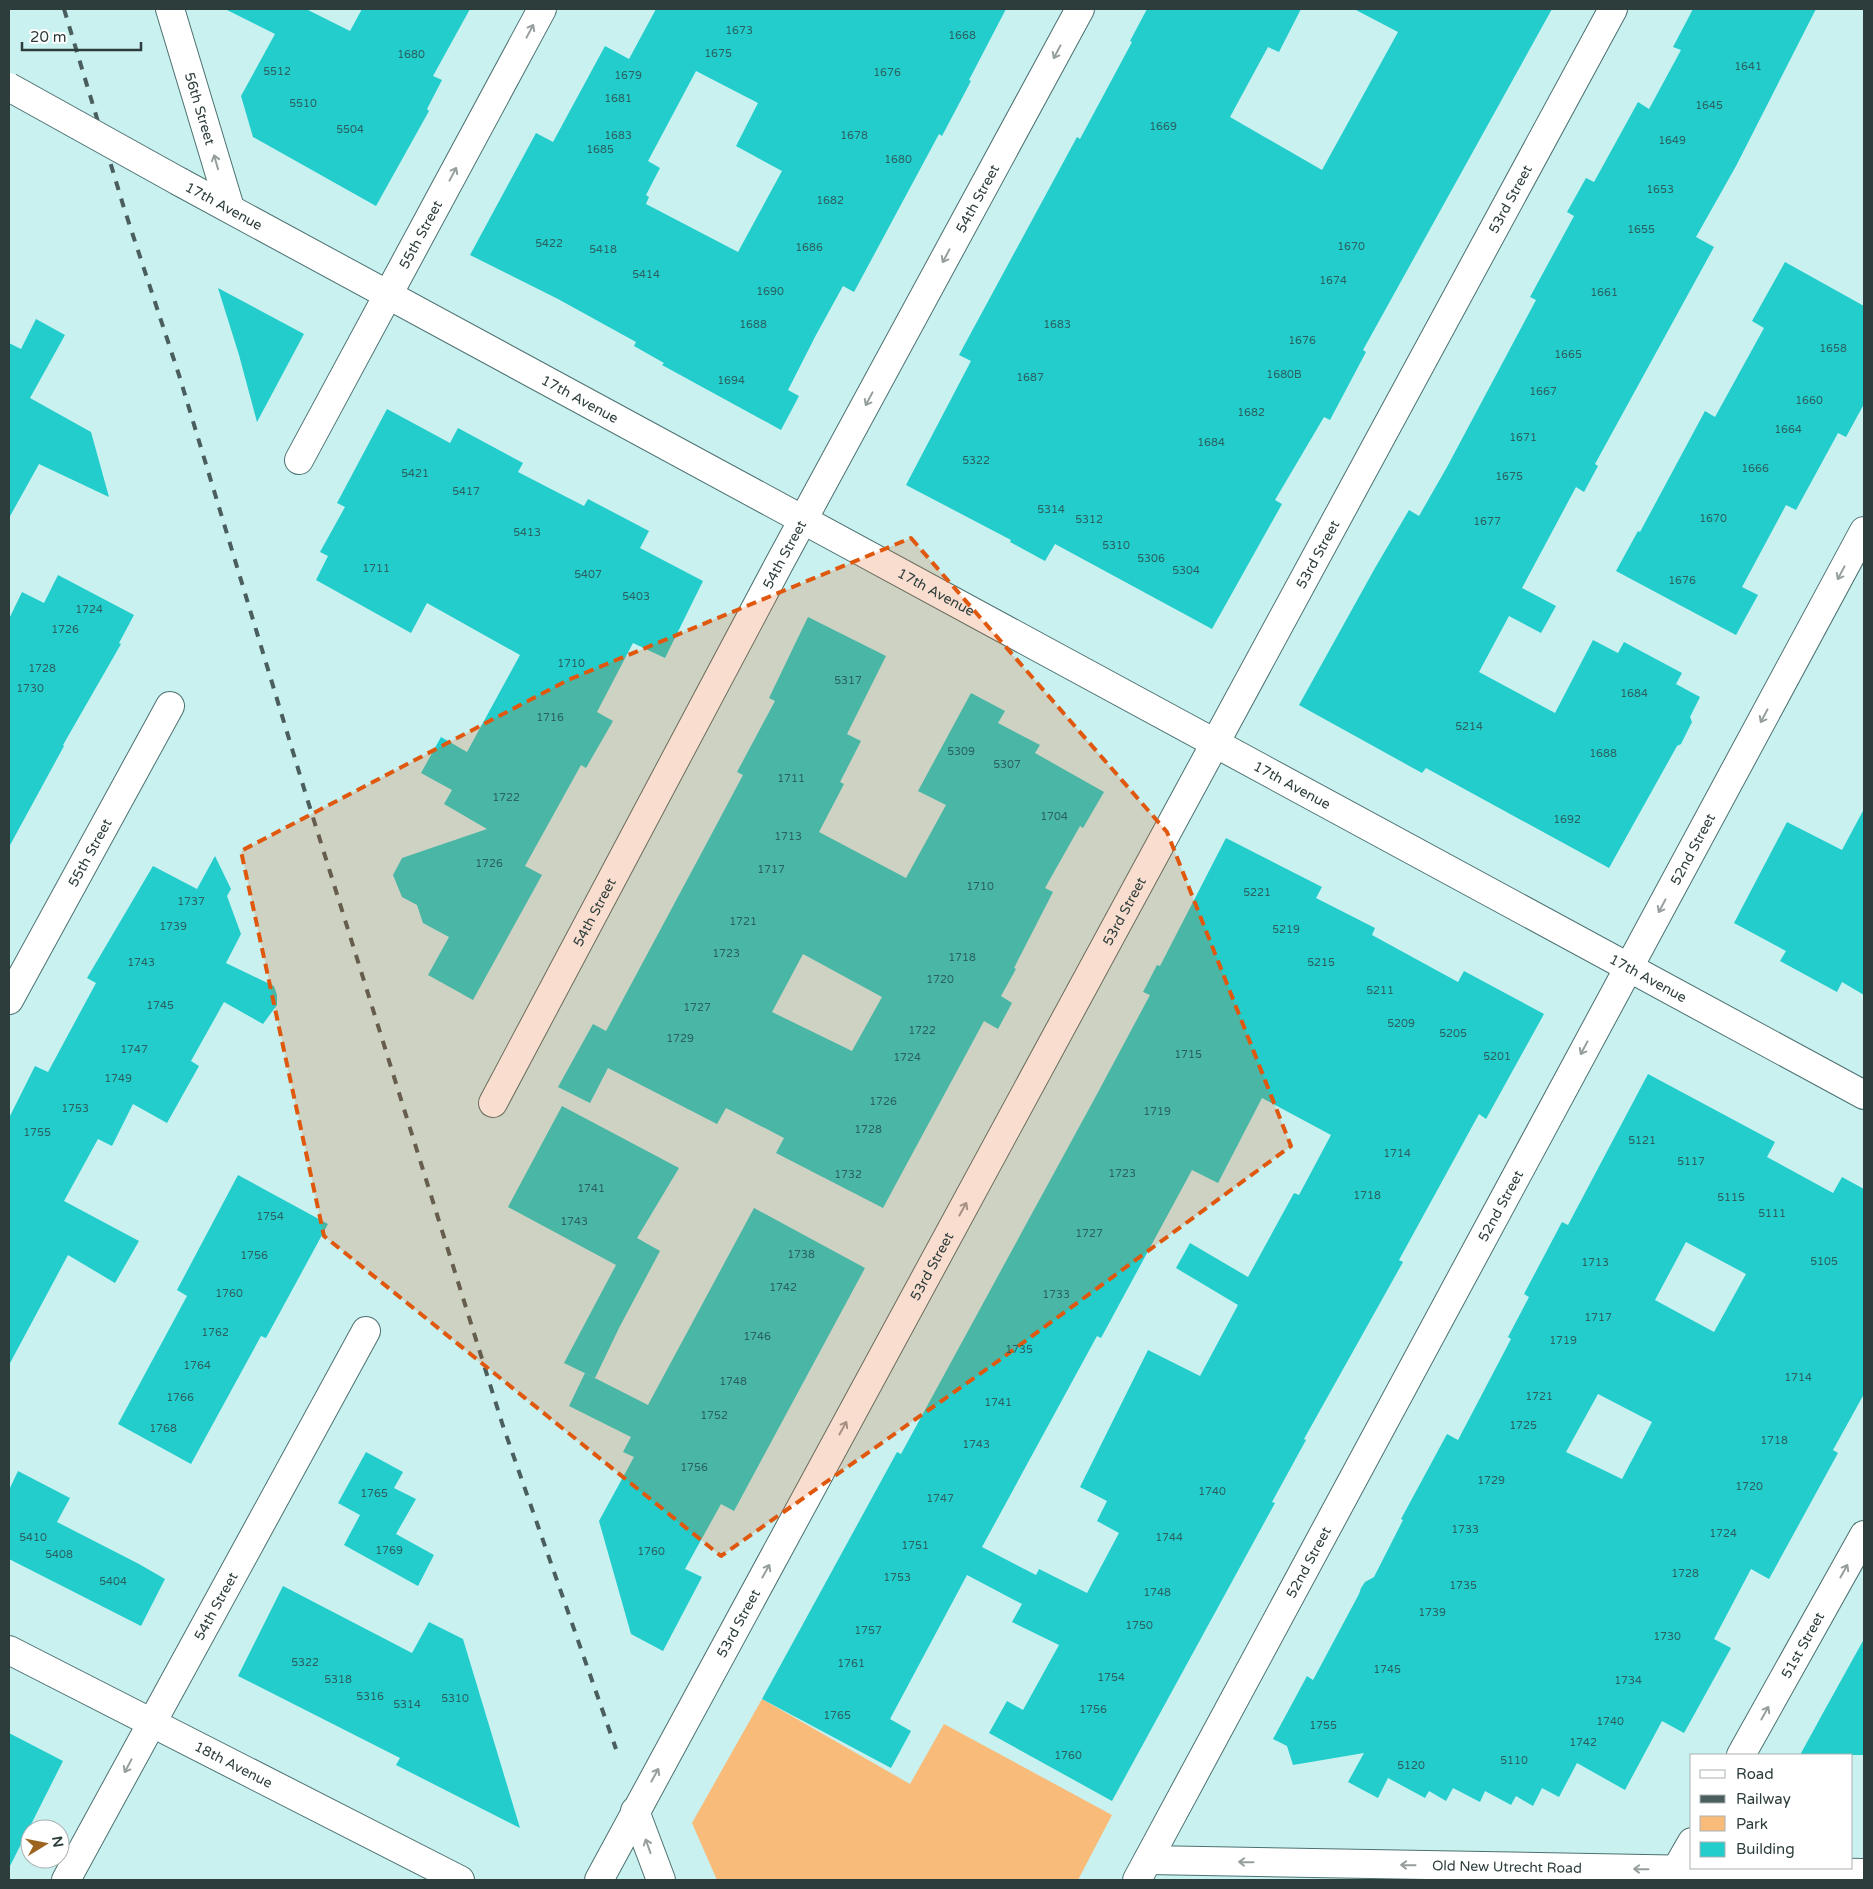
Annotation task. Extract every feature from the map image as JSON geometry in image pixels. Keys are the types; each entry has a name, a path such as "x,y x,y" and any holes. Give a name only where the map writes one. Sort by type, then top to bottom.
{"street":[{"name":"56th Street","path":"170,9 230,208"},
{"name":"55th Street","path":"298,460 542,9"},
{"name":"54th Street","path":"493,1103 803,520 1080,9"},
{"name":"53rd Street","path":"599,1880 1613,9"},
{"name":"17th Avenue","path":"9,87 180,182 1864,1095"},
{"name":"52nd Street","path":"1142,1870 1864,531"},
{"name":"55th Street","path":"9,1000 170,706"},
{"name":"54th Street","path":"66,1880 366,1330"},
{"name":"51st Street","path":"1742,1754 1864,1535"},
{"name":"18th Avenue","path":"9,1650 460,1880"},
{"path":"635,1811 661,1880"},
{"path":"1673,1875 1690,1845"},
{"name":"Old New Utrecht Road","path":"1142,1870 1673,1875 1864,1873"}],"highlighted area":[{"path":"911,538 1167,832 1291,1146 994,1364 721,1556 324,1236 241,851 568,680"}],"green space":[{"path":"762,1699 910,1784 944,1724 1112,1815 1078,1880 717,1880 692,1823"}],"building":[{"path":"225,9 306,9 350,31 362,9 470,9 433,76 442,80 427,109 429,111 376,206 253,137 241,96 275,34"},
{"path":"656,9 1006,9 942,136 939,134 854,292 843,286 816,335 788,390 799,396 781,430 662,365 664,363 634,346 636,342 558,299 470,255 536,133 553,142 605,46 629,59","holes":["696,71 758,103 736,146 782,171 738,252 646,204 649,197 646,195 660,168 648,161"]},
{"path":"1147,9 1301,9 1279,52 1268,47 1230,117 1322,170 1398,32 1354,9 1552,9 1363,350 1366,352 1330,420 1324,417 1275,500 1282,504 1212,629 1055,544 1045,561 1010,542 1011,540 906,485 971,361 959,355 1077,137 1080,139 1132,42 1130,41"},
{"path":"1693,9 1816,9 1736,166 1696,237 1714,247 1595,464 1598,466 1584,492 1576,487 1522,588 1556,606 1541,633 1509,616 1479,672 1555,713 1593,640 1618,653 1624,642 1682,673 1676,684 1700,697 1690,717 1692,722 1681,744 1677,746 1609,868 1426,768 1422,773 1299,705 1409,510 1419,516 1447,467 1536,300 1530,297 1574,216 1567,212 1586,178 1594,182 1638,102 1649,109 1681,50 1673,47"},
{"path":"1785,262 1864,306 1864,404 1846,437 1838,433 1796,510 1786,505 1742,587 1758,595 1736,635 1616,571 1638,531 1640,532 1705,411 1715,417 1764,328 1752,321"},
{"path":"218,288 304,334 257,422 239,355"},
{"path":"36,319 65,335 30,398 91,432 109,497 39,464 9,518 9,343 21,349"},
{"path":"387,409 450,443 458,428 523,463 518,472 584,506 588,499 649,531 640,548 703,581 665,658 633,643 597,712 613,721 586,768 581,765 525,866 542,875 473,1000 428,975 449,937 423,923 417,905 402,897 393,875 402,858 487,829 444,804 452,790 421,773 441,737 467,752 520,655 427,603 411,633 316,580 328,556 320,552 345,507 337,503"},
{"path":"58,575 134,615 119,643 121,644 63,745 9,847 9,619 22,592 44,603"},
{"path":"808,617 886,656 847,734 861,741 840,782 844,784 819,832 906,878 946,805 918,791 971,693 1005,711 998,723 1040,745 1035,753 1104,792 1083,828 1080,826 1045,888 1053,892 1001,996 1012,1003 998,1029 984,1021 883,1208 776,1153 784,1138 726,1108 717,1124 608,1068 590,1103 558,1087 593,1024 606,1031 743,775 737,772 775,701 769,698","holes":["803,954 882,997 852,1051 772,1012"]},
{"path":"1864,809 1864,995 1842,982 1837,992 1780,961 1786,951 1734,923 1787,822 1842,850"},
{"path":"1226,838 1322,887 1316,898 1375,928 1372,935 1458,982 1464,971 1544,1014 1486,1119 1479,1114 1399,1260 1403,1262 1304,1439 1306,1440 1272,1502 1275,1503 1112,1801 989,1733 1007,1701 1023,1710 1059,1645 1012,1622 1022,1604 967,1575 890,1719 911,1731 891,1768 762,1699 897,1452 901,1454 1096,1096 1150,995 1143,992 1157,965 1160,966","holes":["1262,1098 1331,1135 1299,1195 1294,1193 1248,1277 1190,1243 1176,1268 1238,1305 1200,1376 1148,1350 1080,1487 1107,1501 1097,1521 1119,1533 1087,1593 1039,1569 1036,1575 982,1547 1097,1336 1101,1338 1192,1170 1218,1183"]},
{"path":"215,856 231,889 227,896 241,934 226,963 274,986 277,995 277,1005 263,1024 224,1002 191,1061 199,1066 167,1123 133,1104 112,1146 98,1139 64,1201 139,1241 115,1283 68,1255 9,1365 9,1118 35,1066 48,1072 96,983 87,978 153,866 197,889"},
{"path":"1648,1074 1775,1142 1767,1157 1833,1193 1842,1177 1864,1189 1864,1394 1833,1450 1838,1453 1769,1579 1751,1569 1714,1639 1731,1648 1684,1733 1662,1721 1625,1790 1577,1763 1559,1797 1542,1788 1533,1806 1516,1796 1511,1805 1485,1791 1480,1802 1453,1788 1446,1801 1429,1791 1425,1798 1388,1778 1378,1798 1348,1782 1364,1753 1293,1765 1287,1746 1273,1739 1307,1676 1313,1680 1361,1588 1365,1582 1374,1577 1403,1520 1401,1519 1447,1434 1458,1440 1511,1339 1508,1337 1529,1297 1524,1294 1562,1222 1568,1225","holes":["1686,1242 1746,1274 1714,1332 1655,1300","1598,1394 1652,1422 1622,1479 1566,1452"]},
{"path":"562,1106 679,1168 637,1238 660,1251 595,1378 564,1363 616,1265 508,1207"},
{"path":"238,1175 328,1224 266,1338 261,1336 191,1464 118,1424 187,1296 177,1290"},
{"path":"754,1208 865,1268 734,1511 721,1504 685,1569 702,1577 663,1651 631,1634 599,1521 634,1457 623,1452 631,1437 569,1406 585,1373 648,1405"},
{"path":"366,1452 403,1472 394,1488 416,1499 396,1534 434,1555 418,1586 344,1545 360,1515 338,1503"},
{"path":"18,1471 70,1498 57,1522 165,1579 141,1626 9,1559 9,1490"},
{"path":"283,1586 412,1653 429,1622 463,1639 520,1828 396,1765 400,1758 238,1676"},
{"path":"1864,1639 1864,1755 1801,1754"},
{"path":"9,1733 63,1761 34,1819 20,1819 20,1846 9,1868"}],"railway":[{"path":"64,9 124,208 179,375 306,795 503,1426 616,1749"}]}
